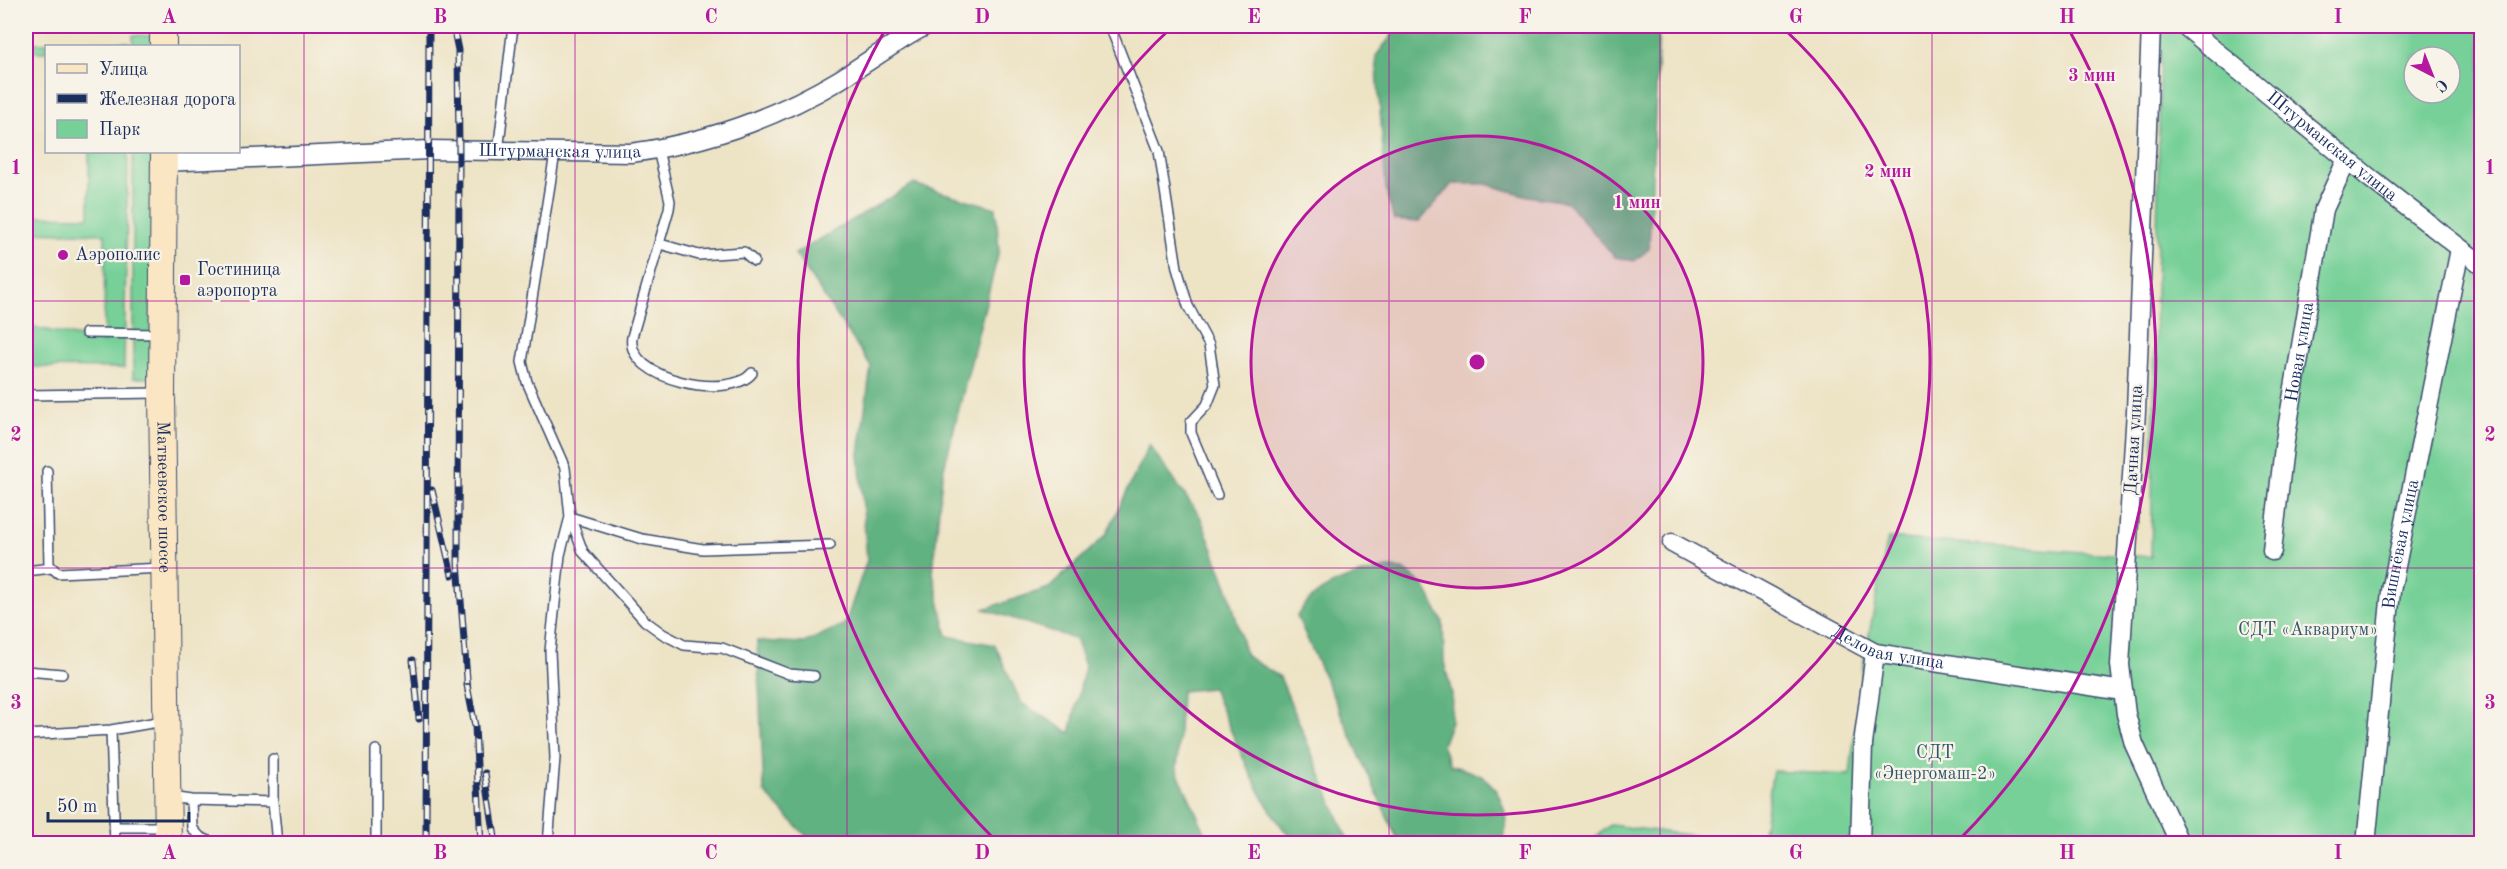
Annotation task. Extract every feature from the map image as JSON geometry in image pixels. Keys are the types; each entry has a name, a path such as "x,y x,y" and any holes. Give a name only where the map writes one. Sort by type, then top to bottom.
{"main road":[{"path":"163,45 164,26"},
{"name":"Матвеевское шоссе","path":"164,157 162,393 168,721 179,798 168,835"}],"street":[{"name":"Штурманская улица","path":"164,157 429,150 555,153 631,153 658,150 711,136 781,111 839,80 925,26"},
{"name":"Дачная улица","path":"2151,26 2136,411 2120,665 2134,744 2180,843"},
{"name":"Штурманская улица","path":"2185,26 2346,159 2481,265"},
{"name":"Новая улица","path":"2272,551 2284,447 2324,209 2346,159"},
{"name":"Вишнёвая улица","path":"2366,843 2391,591 2460,249"},
{"name":"Деловая улица","path":"1672,543 1875,653 2123,692"},
{"path":"1860,843 1863,744 1875,653"}],"lane":[{"path":"498,152 513,26"},
{"path":"1110,26 1159,151 1177,268 1188,306 1209,345 1215,385 1207,405 1191,422 1191,433 1217,495"},
{"path":"658,150 670,201 660,244 632,337 635,354 657,372 697,386 741,384 752,373"},
{"path":"555,153 522,362 527,382 565,468 570,517 583,552 645,621 663,634 684,645 737,652 789,674 814,676"},
{"path":"660,244 699,255 744,252 754,261"},
{"path":"86,333 162,334"},
{"path":"26,395 162,393"},
{"path":"47,471 49,565 58,573 165,568"},
{"path":"570,517 642,539 703,549 830,544"},
{"path":"548,843 555,758 550,651 560,555 570,517"},
{"path":"26,571 52,568"},
{"path":"26,671 62,674"},
{"path":"26,735 111,730 168,721"},
{"path":"111,730 115,843"},
{"path":"376,750 376,843"},
{"path":"273,759 273,802 277,843"},
{"path":"216,843 200,837 192,828 179,798 273,802"},
{"path":"115,827 168,835"}],"green space":[{"path":"1399,26 1517,26 1521,35 1539,26 1659,26 1649,249 1634,261 1615,257 1567,202 1528,196 1486,184 1452,184 1419,222 1394,220 1386,190 1376,56"},
{"name":"СДТ «Аквариум»","path":"2161,26 2481,26 2481,843 1761,844 1773,771 1850,775 1862,670 1888,538 2151,557"},
{"path":"133,35 156,36 155,45 133,45"},
{"path":"129,42 130,45 45,45 45,52 26,52 26,43"},
{"path":"89,153 128,153 124,368 26,367 26,326 104,342 105,234 26,232 26,216 89,217"},
{"path":"133,153 154,153 150,378 133,378"},
{"path":"913,184 996,208 999,251 942,476 933,573 947,636 995,645 1021,703 1070,733 1085,666 1075,639 984,609 1049,588 1106,535 1149,445 1200,516 1229,592 1246,656 1280,677 1349,843 1297,843 1284,830 1260,793 1212,688 1181,691 1177,771 1210,843 813,843 764,792 757,641 804,643 845,624 867,560 859,454 871,366 795,254"},
{"path":"1388,568 1404,569 1424,586 1443,622 1444,662 1452,694 1451,721 1442,745 1450,765 1483,777 1497,793 1506,818 1501,843 1399,843 1297,616 1314,596 1325,589 1349,578"},
{"path":"1610,825 1749,843 1589,843"}],"railway":[{"path":"426,844 429,26"},
{"path":"453,26 458,50 459,151 458,562 468,692"},
{"path":"432,490 452,575"},
{"path":"413,660 419,719"},
{"path":"467,685 475,726 481,844"},
{"path":"485,773 496,844"}],"place":[{"name":"Аэрополис","path":"63,255"},
{"name":"Гостиница аэропорта","path":"185,280"}],"park label":[{"name":"СДТ «Энергомаш-2»","path":"1935,763"}]}
